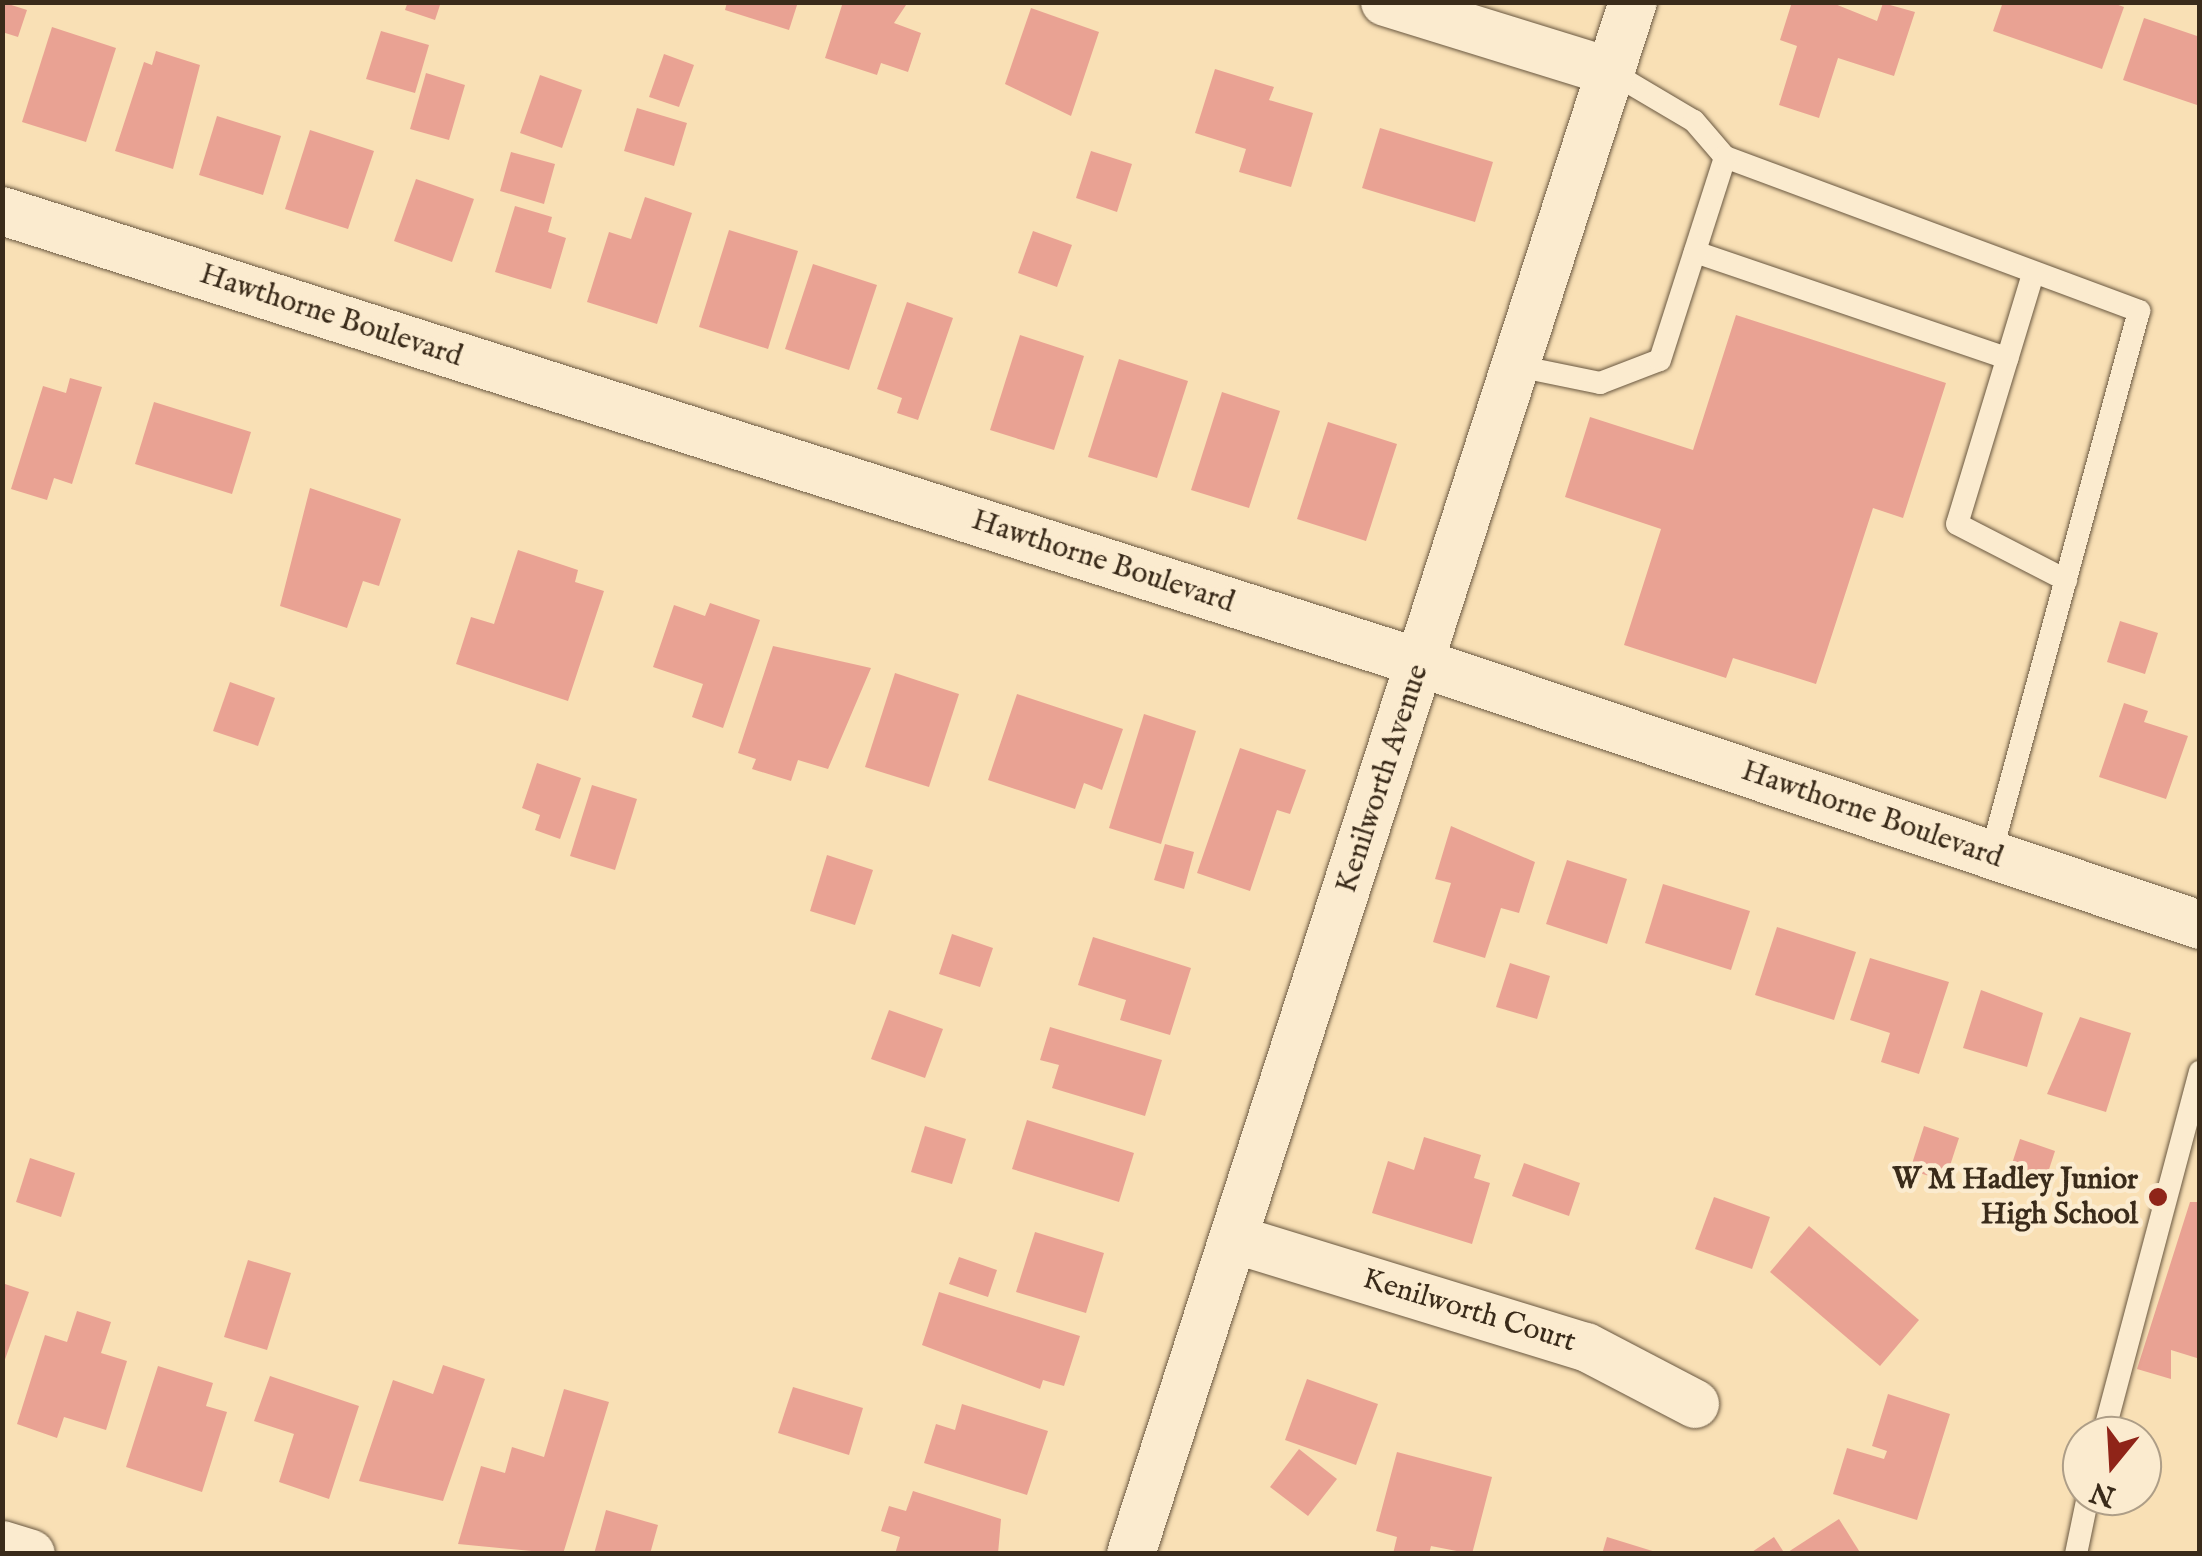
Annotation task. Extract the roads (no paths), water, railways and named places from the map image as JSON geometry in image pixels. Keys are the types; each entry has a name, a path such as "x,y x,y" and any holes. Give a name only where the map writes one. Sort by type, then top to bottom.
{"street":[{"path":"1384,2 1611,72"},
{"name":"Kenilworth Avenue","path":"1131,1554 1633,2"},
{"name":"Hawthorne Boulevard","path":"2,211 1421,663 2200,924"},
{"name":"Kenilworth Court","path":"1234,1238 1586,1347 1695,1404"},
{"path":"2,1544 31,1554"}],"lane":[{"path":"1611,72 1694,121 1725,157 2139,311 1991,854"},
{"path":"1518,366 1600,383 1660,360 1725,157"},
{"path":"1695,252 2007,358"},
{"path":"2033,274 1957,524 2066,580"},
{"path":"2108,1416 2200,1072"},
{"path":"2076,1554 2084,1516"}],"place":[{"name":"W M Hadley Junior High School","path":"2158,1197"}]}
